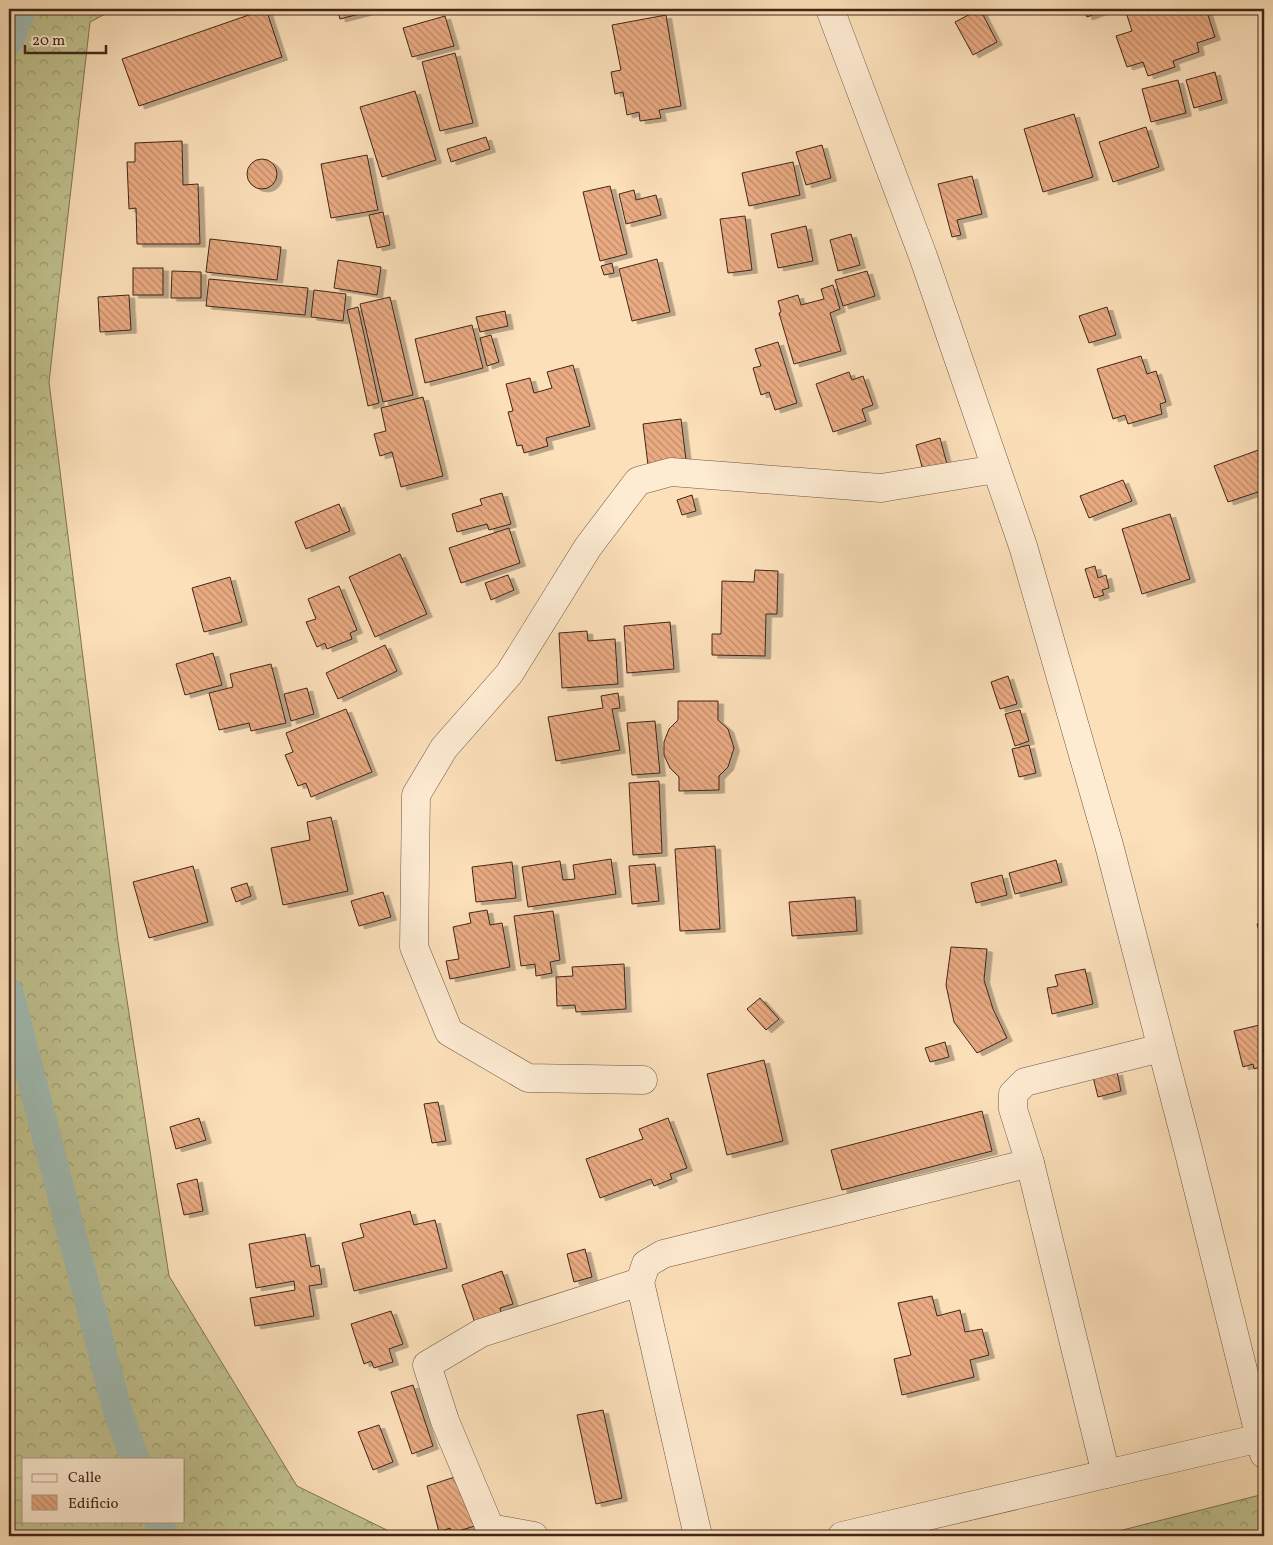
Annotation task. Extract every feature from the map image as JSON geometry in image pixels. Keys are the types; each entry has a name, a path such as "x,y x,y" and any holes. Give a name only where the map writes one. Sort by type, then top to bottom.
{"street":[{"path":"830,9 923,256 1022,546 1106,836 1262,1446 1106,1474 842,1536"},
{"path":"643,1080 528,1078 449,1032 414,946 416,795 444,748 509,674 588,547 638,481 671,472 882,488 996,469"},
{"path":"1106,1474 1030,1163 1013,1108 1013,1094 1025,1082 1161,1048"},
{"path":"698,1536 640,1282 646,1264 663,1254 1030,1163"},
{"path":"534,1536 490,1528 426,1365 481,1333 640,1282"}],"green space":[{"path":"9,9 115,9 90,22 49,382 118,941 169,1276 297,1486 399,1536 9,1536"},
{"path":"1264,1494 1264,1536 1099,1536"}],"building":[{"path":"266,9 282,57 139,106 122,59"},
{"path":"337,9 378,9 340,19"},
{"path":"980,9 997,42 973,55 955,22"},
{"path":"1083,9 1108,9 1087,17"},
{"path":"1125,9 1206,9 1215,37 1197,43 1199,52 1173,61 1175,67 1148,76 1143,62 1127,67 1116,36 1132,31"},
{"path":"666,15 681,106 659,110 661,118 640,121 639,112 627,115 623,92 615,94 611,72 621,70 612,25"},
{"path":"445,16 454,46 412,57 403,28"},
{"path":"455,53 473,123 440,131 422,62"},
{"path":"1215,72 1222,100 1194,108 1186,80"},
{"path":"1178,80 1186,113 1151,122 1142,89"},
{"path":"415,91 436,160 382,177 360,107"},
{"path":"1074,114 1093,177 1043,192 1024,129"},
{"path":"1146,127 1159,167 1113,182 1099,142"},
{"path":"486,137 490,149 451,162 447,149"},
{"path":"182,141 183,185 198,184 200,244 137,244 136,208 129,209 127,162 135,162 135,143"},
{"path":"822,145 831,178 806,185 796,152"},
{"path":"367,155 378,210 331,218 321,164"},
{"path":"262,159 273,163 277,174 273,185 262,189 251,185 247,174 251,163"},
{"path":"793,162 800,195 749,206 742,173"},
{"path":"972,176 982,214 957,220 961,235 952,237 938,184"},
{"path":"610,186 627,254 600,261 583,192"},
{"path":"634,190 636,200 656,195 661,215 626,224 619,194"},
{"path":"383,212 390,245 377,248 369,215"},
{"path":"745,216 752,270 728,273 720,219"},
{"path":"806,226 813,261 778,268 771,234"},
{"path":"851,234 860,265 838,271 830,240"},
{"path":"210,239 281,247 277,280 206,272"},
{"path":"657,259 670,312 632,321 619,269"},
{"path":"338,260 381,267 377,295 334,288"},
{"path":"612,263 614,273 604,275 601,266"},
{"path":"133,268 163,268 163,295 133,295"},
{"path":"172,271 201,272 201,298 171,298"},
{"path":"867,271 875,296 843,306 835,280"},
{"path":"209,279 308,288 305,315 206,306"},
{"path":"833,285 840,309 830,313 841,351 794,364 779,313 781,312 778,301 798,295 801,305 824,299 821,289"},
{"path":"314,290 346,294 343,321 311,317"},
{"path":"129,295 131,330 100,332 98,297"},
{"path":"390,297 413,395 383,402 360,304"},
{"path":"358,307 379,403 368,406 347,310"},
{"path":"1107,307 1116,335 1089,343 1079,316"},
{"path":"505,311 508,326 480,332 476,317"},
{"path":"472,325 483,368 425,383 415,339"},
{"path":"491,335 499,362 487,366 480,338"},
{"path":"778,342 797,403 775,410 769,392 761,395 753,368 761,366 755,349"},
{"path":"1141,356 1147,374 1156,371 1166,402 1160,404 1162,414 1128,424 1125,415 1113,419 1097,369"},
{"path":"573,365 590,426 546,438 548,446 524,453 522,445 517,446 508,412 513,411 506,384 530,378 534,393 552,388 547,372"},
{"path":"849,372 852,380 863,376 873,405 862,409 866,421 833,432 816,384"},
{"path":"423,397 443,476 401,487 392,452 380,456 374,434 386,431 381,408"},
{"path":"681,419 686,460 648,465 643,424"},
{"path":"940,438 948,468 924,474 916,445"},
{"path":"1264,448 1264,490 1228,502 1214,466"},
{"path":"1123,480 1132,501 1089,518 1080,496"},
{"path":"502,493 511,524 489,530 487,524 457,532 452,514 482,505 480,499"},
{"path":"692,495 696,511 682,515 677,500"},
{"path":"339,504 350,531 306,549 295,522"},
{"path":"1170,514 1190,579 1142,594 1122,529"},
{"path":"509,528 520,563 461,583 449,548"},
{"path":"400,554 427,614 375,637 349,577"},
{"path":"1095,566 1098,578 1106,575 1109,588 1102,590 1104,595 1094,598 1085,569"},
{"path":"755,570 778,571 777,614 766,614 765,656 712,655 712,634 721,634 722,581 754,582"},
{"path":"508,575 514,590 491,600 485,583"},
{"path":"230,577 242,622 204,632 192,588"},
{"path":"339,586 357,630 350,633 352,639 327,649 325,643 317,647 306,622 316,619 308,599"},
{"path":"670,622 674,669 627,673 624,626"},
{"path":"587,631 588,641 615,639 618,684 562,688 559,633"},
{"path":"385,645 397,671 338,699 326,673"},
{"path":"213,653 222,685 185,695 176,664"},
{"path":"271,664 286,723 251,731 249,723 219,730 209,693 233,687 230,674"},
{"path":"1008,676 1017,704 1000,709 991,682"},
{"path":"307,688 314,714 291,721 284,694"},
{"path":"618,693 620,708 612,709 620,750 556,761 548,717 603,708 601,696"},
{"path":"678,701 718,701 718,720 728,729 734,748 728,767 719,776 719,790 679,791 679,777 670,768 664,755 664,742 669,729 678,720"},
{"path":"346,709 372,772 311,797 306,783 298,786 285,755 293,752 286,733"},
{"path":"1020,710 1029,741 1015,746 1005,714"},
{"path":"655,721 660,773 632,775 627,723"},
{"path":"1029,745 1036,773 1019,777 1012,749"},
{"path":"659,781 662,853 633,855 629,783"},
{"path":"331,817 348,891 283,905 271,848 310,840 307,822"},
{"path":"715,846 720,929 680,931 675,849"},
{"path":"611,859 616,894 528,907 522,867 560,861 563,880 575,879 573,865"},
{"path":"1056,860 1062,882 1015,894 1009,873"},
{"path":"512,862 516,898 476,902 472,867"},
{"path":"655,864 659,901 632,904 629,866"},
{"path":"193,866 208,922 149,938 133,882"},
{"path":"1002,875 1007,895 976,903 971,883"},
{"path":"247,883 251,896 236,902 231,888"},
{"path":"383,892 391,917 359,926 351,901"},
{"path":"855,897 857,931 792,936 789,902"},
{"path":"487,910 490,925 502,923 510,967 450,979 446,961 459,959 453,927 471,923 469,913"},
{"path":"553,911 560,960 550,962 552,973 536,976 535,964 521,966 514,916"},
{"path":"1264,922 1264,948 1257,924"},
{"path":"951,947 987,949 984,980 993,1009 1007,1038 977,1053 954,1022 946,985"},
{"path":"624,964 626,1009 576,1012 575,1005 557,1006 556,977 573,976 572,967"},
{"path":"1085,969 1093,1004 1052,1014 1047,988 1058,986 1055,975"},
{"path":"760,998 779,1019 766,1030 747,1009"},
{"path":"1264,1024 1264,1066 1254,1069 1253,1064 1243,1067 1234,1031"},
{"path":"945,1042 949,1057 930,1062 925,1048"},
{"path":"764,1060 783,1141 727,1155 707,1074"},
{"path":"1117,1072 1121,1091 1098,1097 1093,1077"},
{"path":"438,1102 446,1141 432,1143 424,1104"},
{"path":"982,1111 992,1151 842,1190 831,1150"},
{"path":"199,1118 206,1140 176,1149 170,1127"},
{"path":"668,1118 687,1168 670,1174 672,1179 654,1186 651,1179 600,1198 586,1159 643,1139 639,1129"},
{"path":"197,1179 203,1211 184,1215 177,1184"},
{"path":"410,1211 414,1225 435,1220 447,1268 354,1291 342,1243 364,1237 360,1224"},
{"path":"305,1234 311,1267 319,1265 322,1284 309,1286 314,1316 255,1326 250,1298 295,1290 294,1281 256,1288 249,1244"},
{"path":"585,1249 592,1277 574,1282 567,1254"},
{"path":"502,1271 513,1304 500,1308 504,1322 475,1323 462,1285"},
{"path":"932,1296 937,1316 960,1310 965,1332 982,1329 989,1355 970,1360 974,1377 902,1395 894,1359 911,1355 898,1303"},
{"path":"391,1311 403,1344 389,1349 393,1362 374,1368 371,1361 364,1364 351,1324"},
{"path":"413,1385 433,1446 412,1454 391,1392"},
{"path":"603,1410 622,1498 596,1504 577,1415"},
{"path":"379,1425 393,1462 373,1470 358,1432"},
{"path":"458,1476 478,1525 452,1533 450,1528 439,1532 427,1486"}],"waterway":[{"path":"9,41 22,9"},
{"path":"9,992 117,1409 135,1458"},
{"path":"159,1522 164,1536"}]}
